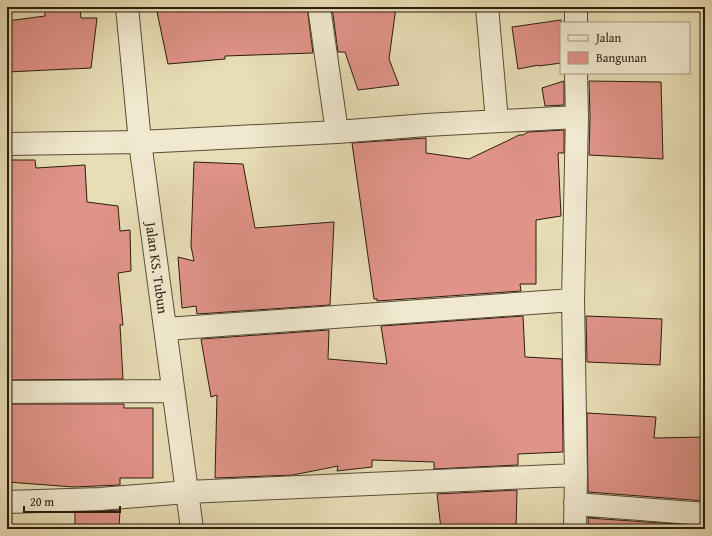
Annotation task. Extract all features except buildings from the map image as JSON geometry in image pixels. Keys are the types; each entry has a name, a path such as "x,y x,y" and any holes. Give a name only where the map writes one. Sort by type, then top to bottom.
{"street":[{"name":"Jalan KS. Tubun","path":"127,7 140,142 192,529"},
{"path":"319,7 337,132"},
{"path":"487,7 497,121"},
{"path":"576,7 576,22"},
{"path":"575,529 576,475 573,300 577,117 576,74"},
{"path":"7,144 140,142 337,132 426,125 577,117"},
{"path":"166,329 573,300"},
{"path":"7,392 174,391"},
{"path":"7,502 100,499 187,492 576,475"},
{"path":"575,504 705,514"}]}
